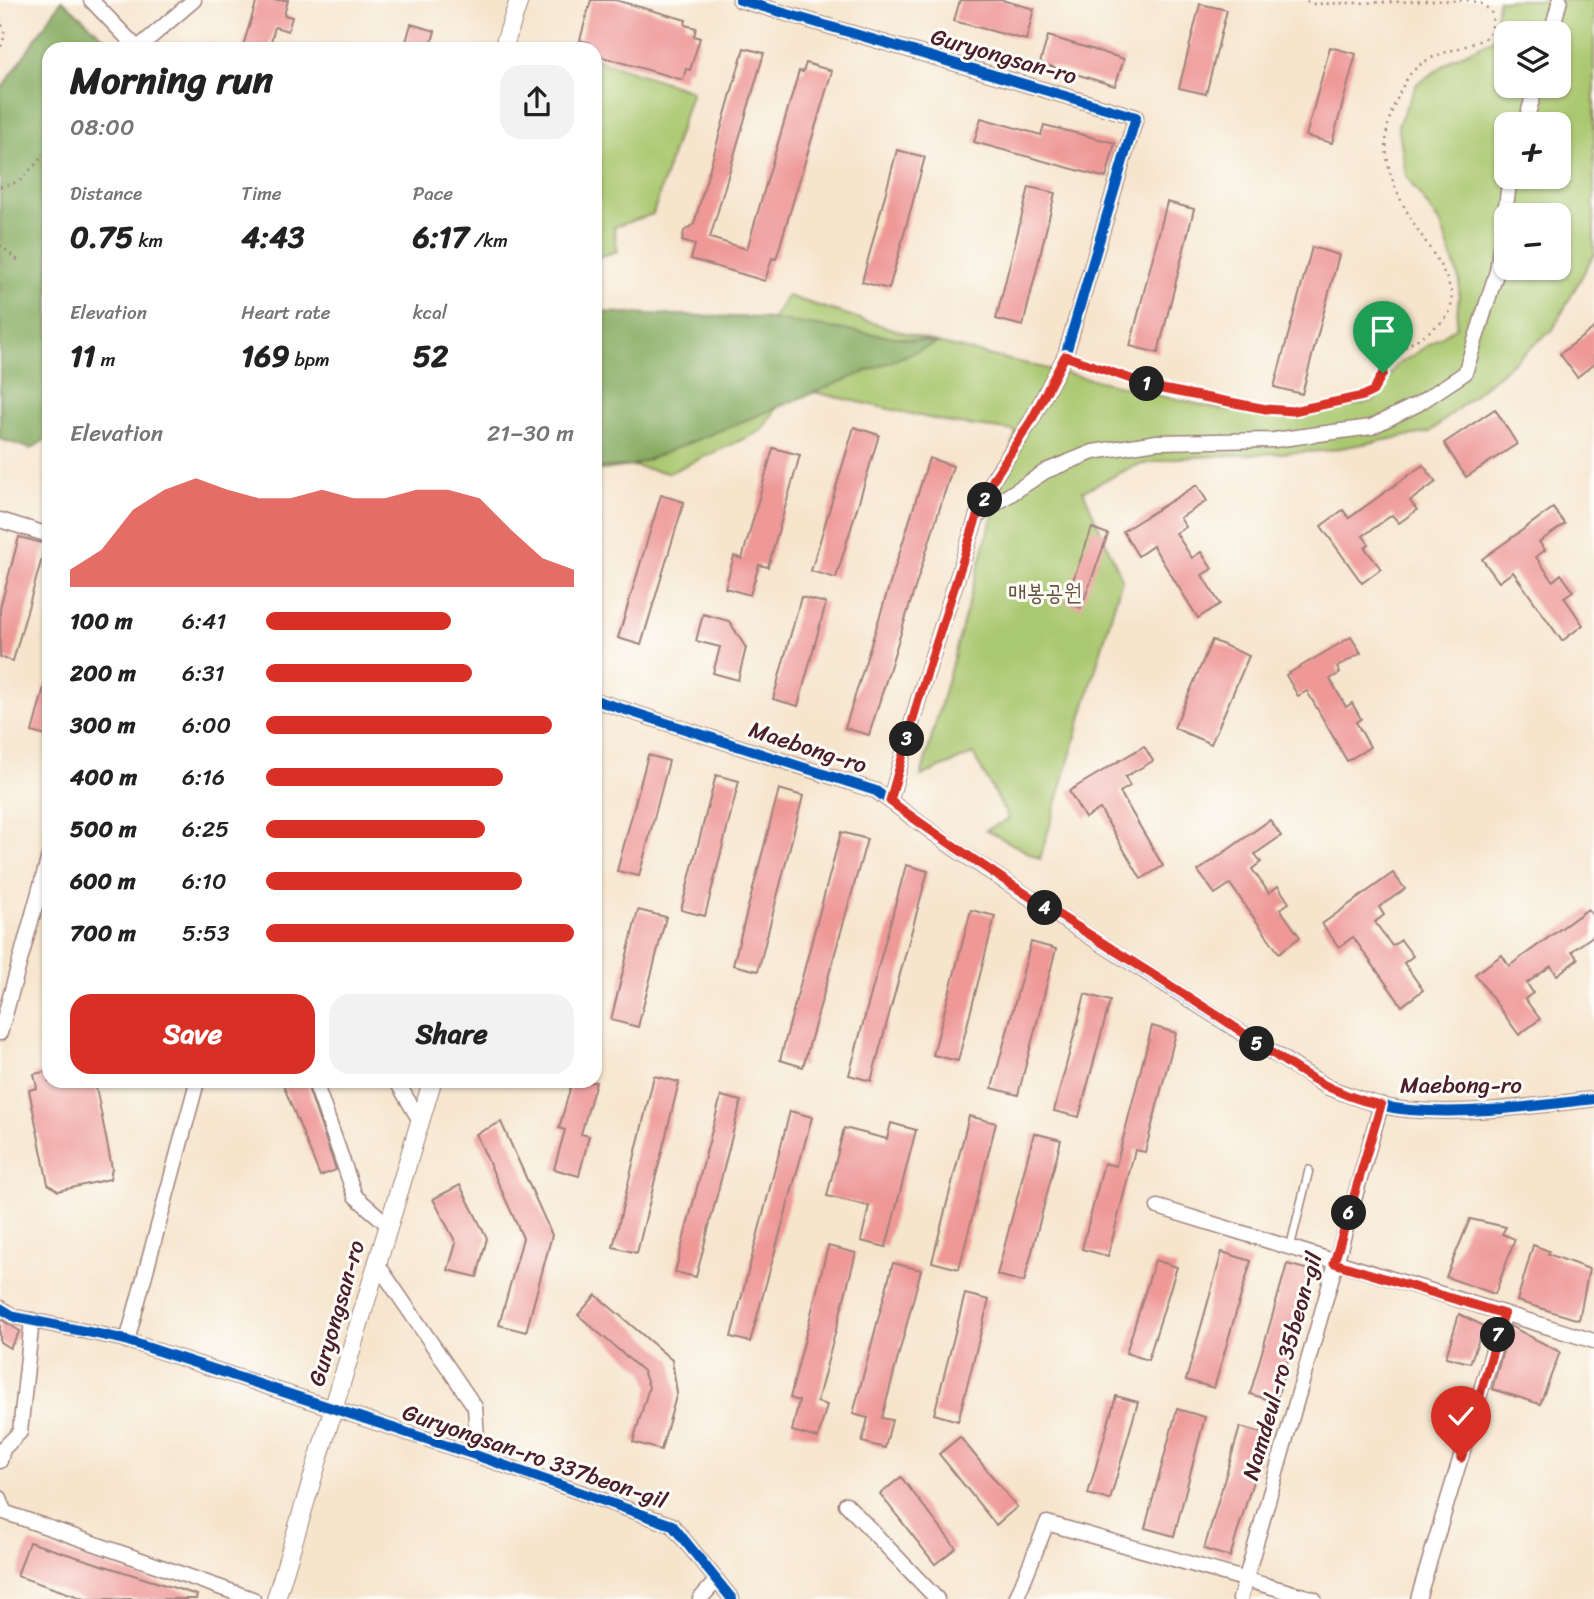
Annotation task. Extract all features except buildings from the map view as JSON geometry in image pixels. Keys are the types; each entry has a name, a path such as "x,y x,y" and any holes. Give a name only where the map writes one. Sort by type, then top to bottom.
{"street":[{"path":"91,0 132,42"},
{"path":"145,42 194,0"},
{"path":"505,42 519,0"},
{"name":"Guryongsan-ro","path":"740,0 1136,117 1065,356"},
{"path":"1554,21 1560,0"},
{"path":"977,516 1046,471 1093,452 1157,442 1274,440 1371,426 1418,404 1465,373 1497,271 1508,189"},
{"path":"890,801 918,701 977,516 994,478 1031,421 1065,356"},
{"path":"0,520 42,533"},
{"name":"Maebong-ro","path":"602,702 876,791 955,849 1327,1087 1381,1105 1409,1110 1454,1111 1594,1099"},
{"path":"0,1033 42,881"},
{"path":"127,1340 195,1088"},
{"path":"317,1088 355,1196 387,1224"},
{"path":"401,1088 419,1119"},
{"name":"Guryongsan-ro","path":"279,1598 387,1224 430,1088"},
{"name":"Namdeul-ro 35beon-gil","path":"1240,1599 1381,1105"},
{"path":"1158,1207 1594,1341"},
{"path":"376,1262 475,1407 478,1456"},
{"name":"Guryongsan-ro 337beon-gil","path":"0,1308 15,1317 127,1340 478,1456 672,1525 732,1599"},
{"path":"1418,1599 1504,1314"},
{"path":"0,1461 3,1449 20,1432 32,1320"},
{"path":"0,1498 4,1512 253,1599"},
{"path":"846,1504 937,1599"},
{"path":"1016,1599 1047,1523 1314,1599"},
{"path":"700,1599 716,1581"}],"lane":[{"path":"1289,1249 1309,1170"}],"path":[{"path":"1065,356 1198,398 1293,411 1363,396 1373,391 1392,357 1444,321 1450,310 1443,266 1402,207 1392,184 1386,134 1391,111 1414,69 1488,36 1493,24 1492,11 1469,0 1314,4 1303,0"},
{"path":"0,18 5,35 0,49"},
{"path":"0,187 20,181 42,157"},
{"path":"0,245 21,263"}],"green space":[{"path":"62,0 109,42 42,42 42,442 31,449 0,439 0,91"},
{"name":"매봉공원","path":"1498,0 1594,0 1594,254 1553,329 1430,432 1324,451 1176,458 1134,466 1083,491 1122,579 1040,859 986,830 1009,819 973,754 921,776 1016,431 951,423 814,392 778,406 761,431 669,473 632,466 602,470 602,375 740,370 787,296 937,343 1219,409 1291,419 1374,401 1396,366 1456,327 1460,282 1441,225 1406,176 1398,124 1417,84 1456,57 1494,39 1494,98 1571,98 1571,21 1496,21"},
{"path":"602,61 692,91 653,214 614,227 617,251 602,256"},
{"path":"602,312 761,318 937,343 632,466 602,468"}],"cycle path":[{"path":"740,0 1136,117 1065,356 1031,421 994,478 977,516 918,701 890,801"},
{"path":"602,702 876,791 955,849 1327,1087 1368,1102 1410,1110 1502,1109 1594,1099"},
{"path":"0,1308 15,1317 122,1339 478,1456 672,1525 732,1599"}],"route":[{"path":"1383,373 1373,391 1363,396 1293,411 1198,398 1157,388 1065,356 1031,421 994,478 977,516 918,701 890,801 955,849 1217,1015 1263,1048 1327,1087 1381,1105 1334,1263 1504,1314 1461,1458"}]}
